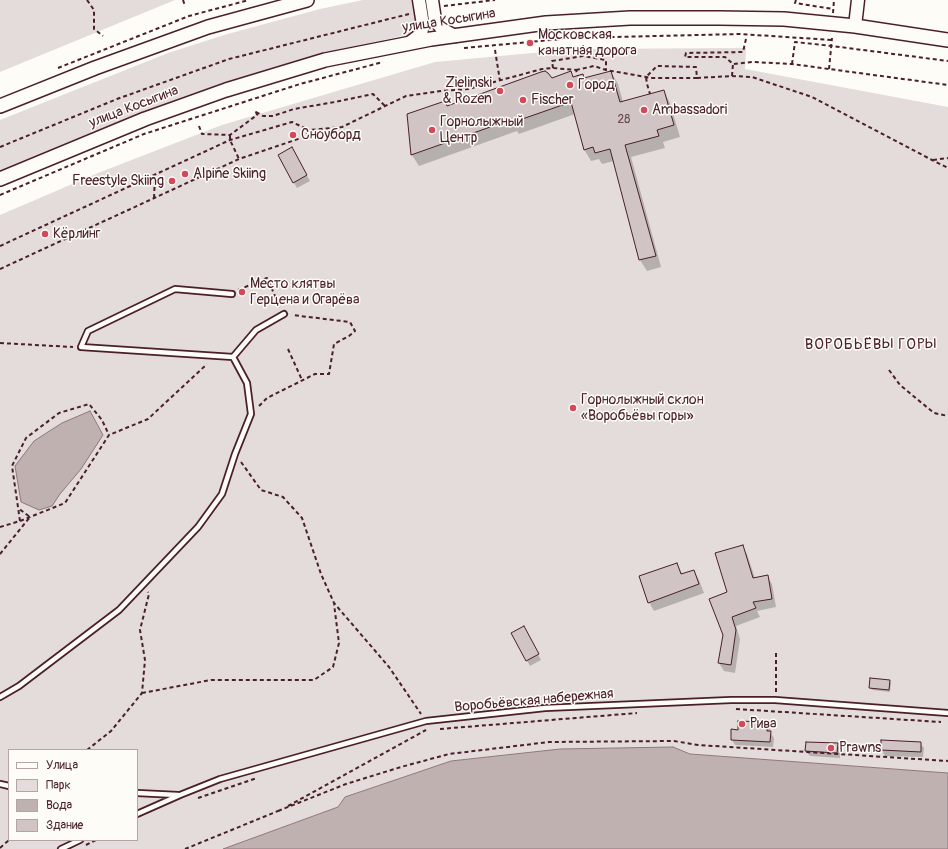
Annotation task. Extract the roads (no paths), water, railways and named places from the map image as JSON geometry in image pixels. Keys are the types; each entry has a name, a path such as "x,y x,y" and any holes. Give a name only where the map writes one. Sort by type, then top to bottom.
{"main road":[{"path":"0,106 95,68 208,27 307,0"},
{"name":"улица Косыгина","path":"0,179 145,119 226,90 325,60 431,39 546,23 630,18 784,18 855,26 948,40"}],"street":[{"path":"855,26 858,0"},
{"path":"432,4 435,20 442,29 455,36"},
{"path":"409,43 421,34 423,25 420,5"}],"lane":[{"path":"232,294 175,289 88,331 81,347 233,356"},
{"path":"233,356 256,330 284,314"},
{"path":"0,697 19,686 118,610 198,527 222,494 235,454 251,414 247,383 233,356"},
{"name":"Воробьёвская набережная","path":"138,814 220,779 426,721 545,708 731,700 775,700 948,713"},
{"path":"138,793 180,795"},
{"path":"61,849 78,841"}],"water":[{"path":"90,411 103,435 81,469 52,506 39,510 21,502 15,466 34,441 62,423"},
{"path":"673,747 690,754 948,773 948,849 223,849 338,807 345,797 451,761 560,749"}],"place":[{"name":"Московская канатная дорога","path":"530,43"},
{"name":"Город","path":"570,85"},
{"name":"Zielinski & Rozen","path":"500,91"},
{"name":"Fischer","path":"523,100"},
{"name":"Ambassadori","path":"644,110"},
{"name":"Горнолыжный Центр","path":"432,130"},
{"name":"Сноуборд","path":"293,135"},
{"name":"Alpine Skiing","path":"185,174"},
{"name":"Freestyle Skiing","path":"172,181"},
{"name":"Кёрлинг","path":"45,234"},
{"name":"Место клятвы Герцена и Огарёва","path":"242,292"},
{"name":"Горнолыжный склон «Воробьёвы горы»","path":"573,408"},
{"name":"Рива","path":"742,724"},
{"name":"Prawns","path":"831,748"}],"district":[{"name":"ВОРОБЬЁВЫ ГОРЫ","path":"871,345"}]}
